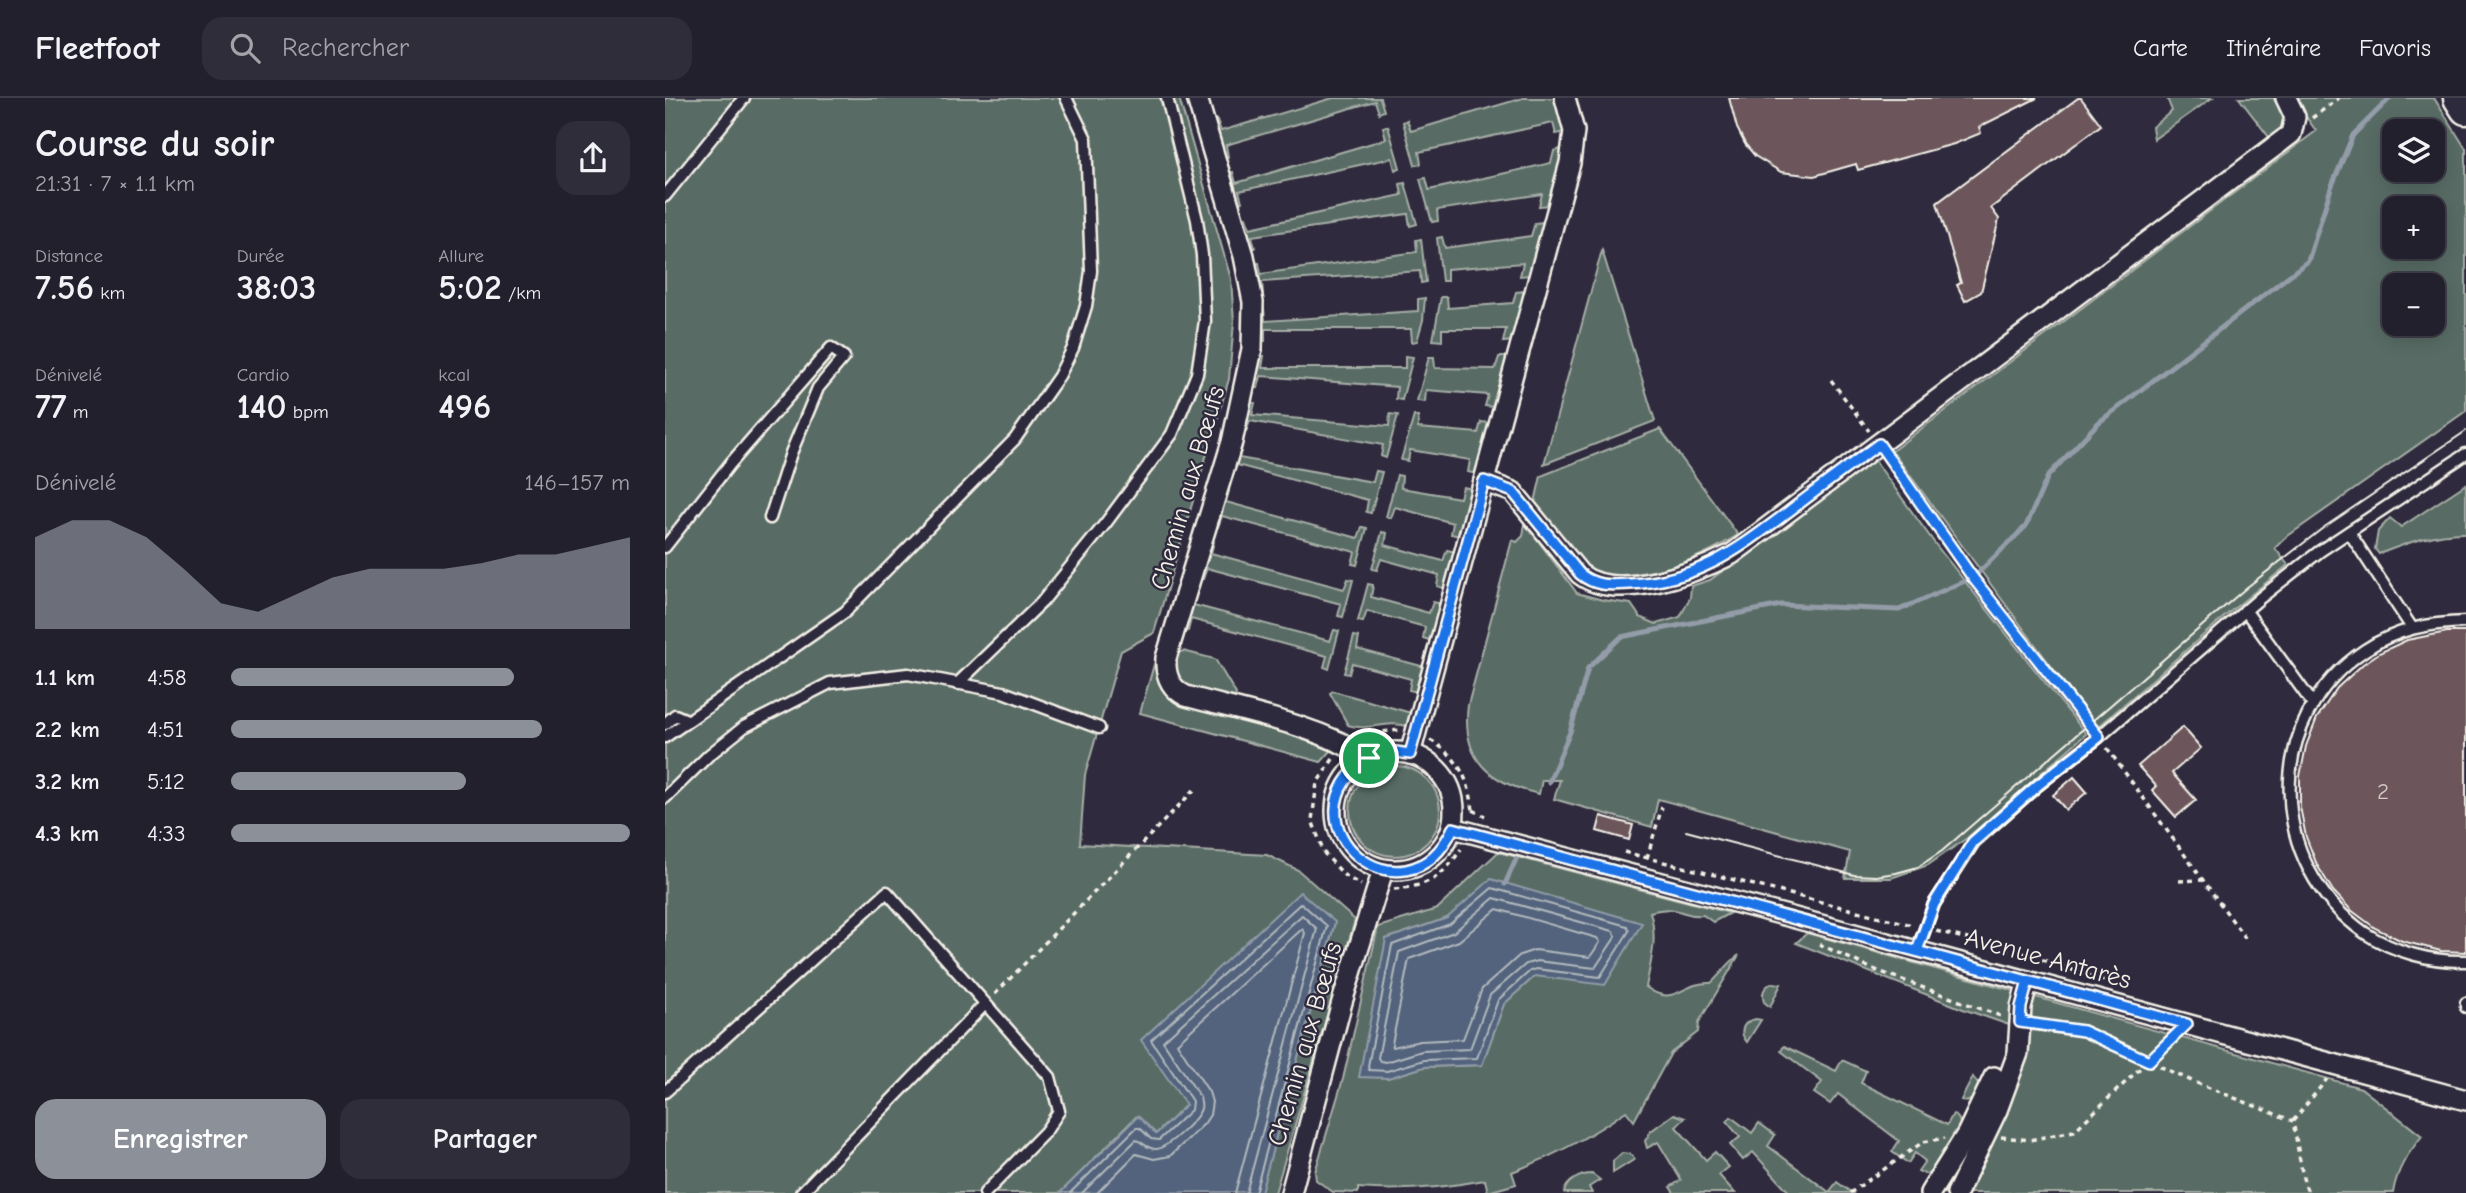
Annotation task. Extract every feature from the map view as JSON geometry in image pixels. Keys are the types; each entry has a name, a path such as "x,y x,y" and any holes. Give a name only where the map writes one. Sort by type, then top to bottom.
{"main road":[{"path":"2459,98 2466,109"}],"street":[{"name":"Chemin aux Bœufs","path":"1197,98 1244,256 1253,302 1252,349 1233,442 1166,659 1167,676 1175,690 1186,696 1303,727 1347,744 1369,758"},
{"path":"1410,754 1570,163 1574,131 1565,98"},
{"path":"1484,481 1513,492 1580,574 1590,582 1602,586 1638,584 1674,578 1704,568 1732,554 2291,134 2295,117 2286,98"},
{"path":"1396,752 1410,754 1428,761 1447,782 1455,809 1453,828 1440,850 1418,867 1401,871 1383,870 1366,863 1351,852 1341,837 1336,819 1336,800 1343,783 1354,768 1369,758 1396,752"},
{"name":"Avenue Antarès","path":"1453,828 2466,1100"},
{"name":"Chemin aux Bœufs","path":"1291,1193 1342,1002 1383,870"},
{"path":"1930,1193 1976,1135 2018,1053 2021,1007 2028,981"},
{"path":"1957,1193 1994,1077"}],"lane":[{"path":"665,196 744,98"},
{"path":"665,737 845,612 1015,439 1059,376 1073,348 1086,306 1091,271 1086,139 1066,98"},
{"path":"957,684 1042,602 1105,524 1173,434 1197,374 1205,321 1202,255 1197,220 1167,98"},
{"path":"665,547 730,464 831,348 843,357 818,388 791,453 770,518"},
{"path":"1917,951 1934,904 1973,842 2245,611 2320,551 2466,454"},
{"path":"2349,532 2411,628"},
{"path":"2245,611 2313,704"},
{"path":"2466,622 2411,628 2388,637 2355,657 2328,684 2313,704 2295,745 2289,789 2294,833 2310,874 2337,909 2372,937 2413,954 2434,959 2466,961"},
{"path":"665,798 709,755 744,727 830,683 908,674 1003,692 1099,728"},
{"path":"665,724 675,715 687,720"},
{"path":"665,1092 887,892 1050,1077 1059,1111 1046,1131 985,1193"},
{"path":"801,1193 985,1004"}],"path":[{"path":"2291,134 2339,98"},
{"path":"1831,380 1961,560 2099,737 2248,942"},
{"path":"1363,886 1345,876 1324,853 1312,820 1317,783 1340,749 1347,744 1372,733 1403,729"},
{"path":"1425,737 1454,758 1466,778 1473,820"},
{"path":"985,1004 1196,788"},
{"path":"1647,858 1662,807"},
{"path":"1473,810 1493,818"},
{"path":"1385,890 1418,887 1447,870 1466,842"},
{"path":"1623,852 2020,952 2119,986"},
{"path":"2179,881 2202,880"},
{"path":"1811,939 1870,968 2020,1022 2083,1031 2194,1082 2293,1121"},
{"path":"1850,1193 1923,1142 1976,1135 2030,1140 2074,1131 2187,1024"},
{"path":"2308,1193 2293,1121 2338,1065"}],"green space":[{"path":"665,98 1179,98 1231,279 1234,322 1229,379 1154,633 1121,651 1085,775 1080,844 1267,855 1298,870 1355,920 1275,1193 1260,1193 1335,922 1186,1105 1156,1134 1137,1116 1060,1193 665,1193"},
{"path":"1333,98 1380,98 1384,111 1379,113 1375,101 1226,145 1228,157 1224,159 1213,122 1217,120 1221,131"},
{"path":"1523,98 1555,98 1565,132 1556,134 1553,123 1419,152 1421,164 1415,165 1403,122 1407,120 1411,131"},
{"path":"2167,98 2212,98 2154,139 2152,127 2172,111"},
{"path":"2239,98 2273,98 2284,114 2281,128 2272,141"},
{"path":"2293,98 2434,98 2466,149 2466,411 2285,538 2275,548 2288,565 2097,728 1892,451 2316,131"},
{"path":"1388,126 1400,168 1395,170 1392,158 1239,191 1242,202 1237,204 1228,173 1233,172 1236,183 1386,139 1383,127"},
{"path":"1564,148 1549,205 1539,206 1542,194 1437,210 1438,221 1432,222 1420,179 1426,178 1429,190 1551,163 1554,151"},
{"path":"1405,183 1417,224 1410,226 1408,214 1252,236 1255,248 1250,248 1241,219 1246,217 1250,228 1402,195 1400,184"},
{"path":"1545,222 1531,275 1520,276 1523,263 1447,269 1447,281 1442,281 1437,238 1442,237 1445,248 1531,236 1535,223"},
{"path":"1421,239 1426,282 1421,283 1420,271 1262,282 1263,294 1258,294 1253,264 1259,263 1261,274 1417,252 1416,240"},
{"path":"1602,250 1655,421 1544,464"},
{"path":"1526,291 1513,341 1503,342 1506,329 1442,329 1442,341 1433,340 1441,297 1447,297 1448,308 1513,303 1516,292"},
{"path":"1425,298 1417,341 1412,342 1411,329 1265,329 1265,341 1259,341 1259,310 1264,309 1265,321 1418,311 1418,299"},
{"path":"1258,356 1264,356 1262,368 1405,368 1405,356 1413,357 1402,400 1396,399 1397,387 1261,376 1258,388 1253,387"},
{"path":"1429,357 1434,357 1435,368 1495,369 1499,357 1508,357 1495,407 1485,406 1488,395 1426,390 1425,402 1417,401"},
{"path":"1249,402 1255,403 1252,415 1389,426 1390,414 1398,415 1386,458 1381,456 1383,445 1250,421 1246,432 1242,431"},
{"path":"1414,416 1418,417 1418,428 1478,433 1481,422 1491,423 1477,474 1468,472 1470,460 1410,450 1408,461 1401,460"},
{"path":"1660,429 1738,535 1710,551 1667,568 1636,574 1594,573 1570,551 1535,502 1541,476"},
{"path":"1237,446 1242,447 1239,458 1373,482 1376,471 1382,472 1371,513 1366,512 1368,500 1237,465 1233,476 1228,475"},
{"path":"1873,458 1936,545 2086,734 1967,838 1928,865 1891,878 1845,878 1850,852 1658,799 1652,827 1554,799 1560,780 1542,780 1539,794 1506,783 1483,766 1469,741 1468,705 1512,540 1517,542 1523,536 1525,523 1577,593 1631,604 1640,617 1656,624 1680,617 1690,598 1691,586 1710,580"},
{"path":"1397,475 1402,476 1401,488 1460,498 1463,487 1473,489 1460,536 1451,534 1453,523 1395,507 1391,518 1386,517"},
{"path":"2466,484 2466,533 2433,536 2379,554 2375,549 2378,531 2390,518 2401,527"},
{"path":"1224,490 1229,491 1226,502 1358,538 1362,527 1367,528 1357,565 1352,564 1355,552 1222,516 1218,527 1213,526"},
{"path":"1382,532 1387,533 1385,545 1443,561 1447,550 1456,552 1446,589 1437,586 1439,575 1381,559 1377,570 1372,569"},
{"path":"1209,541 1214,542 1211,553 1344,589 1348,579 1353,580 1343,617 1338,616 1341,604 1207,568 1203,579 1198,578"},
{"path":"1368,584 1373,585 1371,597 1429,613 1433,602 1442,604 1432,641 1423,638 1425,627 1367,611 1363,622 1358,621"},
{"path":"1190,604 1330,641 1334,630 1339,631 1329,669 1324,667 1327,656 1191,619 1188,631 1183,629"},
{"path":"1354,636 1359,637 1357,649 1425,667 1418,692 1409,690 1411,679 1352,663 1349,674 1344,673"},
{"path":"1183,651 1215,659 1236,694 1234,702 1190,690 1175,675 1175,654"},
{"path":"1157,654 1162,683 1169,695 1181,705 1321,742 1331,751 1321,762 1140,713"},
{"path":"1333,691 1411,713 1407,726 1348,725 1330,693"},
{"path":"1395,766 1412,769 1427,779 1437,794 1440,811 1437,828 1427,843 1412,853 1395,856 1378,853 1363,843 1353,828 1350,811 1353,794 1363,779 1378,769"},
{"path":"1498,852 1730,913 1713,922 1703,915 1691,915 1671,909 1650,912 1654,940 1646,987 1656,993 1672,995 1693,986 1711,983 1739,955 1699,1022 1698,1032 1671,1053 1634,1121 1626,1111 1571,1145 1512,1172 1516,1184 1488,1192 1485,1180 1422,1189 1358,1188 1358,1193 1333,1192 1316,1180 1315,1172 1343,1079 1378,927 1437,909","holes":["1447,918 1535,976 1504,1004 1482,1065 1424,1067 1388,1078 1386,939"]},
{"path":"1807,933 2361,1088 2422,1136 2403,1163 2393,1193 1940,1193 1983,1131 2013,1061 2015,1027 1796,943"},
{"path":"1773,983 1781,984 1770,1007 1764,1002 1763,993 1767,986"},
{"path":"1756,1019 1761,1020 1747,1042 1743,1028"},
{"path":"1784,1046 1836,1071 1842,1060 1866,1071 1861,1083 1947,1125 1953,1114 1959,1121 1960,1130 1932,1173 1918,1171 1925,1161 1915,1153 1908,1163 1892,1152 1899,1141 1838,1094 1830,1104 1814,1093 1822,1082 1781,1051"},
{"path":"1973,1077 1980,1087 1976,1098 1966,1102 1961,1100"},
{"path":"1674,1114 1685,1118 1676,1127 1706,1160 1715,1152 1729,1167 1719,1175 1735,1193 1674,1193 1670,1187 1681,1180 1658,1142 1647,1148 1645,1141 1651,1131"},
{"path":"1731,1117 1752,1133 1759,1123 1775,1135 1768,1146 1829,1192 1837,1182 1852,1193 1790,1193 1753,1152 1743,1160 1730,1145 1740,1137 1727,1122"},
{"path":"1622,1153 1630,1154 1635,1159 1613,1173 1613,1161"},
{"path":"1592,1174 1600,1180 1589,1187 1592,1193 1564,1193 1574,1179"}],"water":[{"path":"1491,879 1642,923 1605,985 1535,976 1504,1004 1482,1065 1424,1067 1388,1078 1359,1077 1386,939 1447,918"},
{"path":"1300,892 1335,922 1261,1192 1060,1193 1138,1116 1156,1134 1186,1105 1141,1040"}],"building":[{"path":"1729,98 2037,98 1979,127 1981,133 1954,144 1858,170 1856,164 1814,176 1781,172 1755,156 1737,128"},
{"path":"2081,98 2101,125 1991,208 1999,219 1981,292 1965,301 1957,285 1961,283 1937,203"},
{"path":"2447,632 2466,632 2466,952 2441,951 2402,941 2375,928 2351,910 2333,891 2317,865 2306,837 2300,807 2300,776 2306,746 2317,718 2337,688 2379,653 2407,640"},
{"path":"2183,727 2201,748 2172,773 2196,800 2176,817 2152,790 2156,786 2138,766"},
{"path":"2074,777 2087,792 2066,810 2053,795"},
{"path":"1601,816 1633,825 1629,840 1597,831"}],"waterway":[{"path":"1549,782 1570,732 1588,668 1621,637 1781,605 1899,610 1974,577 2026,526 2048,476 2098,423 2308,261 2331,188 2353,135 2390,98"},
{"path":"1505,884 1518,855"}],"tram line":[{"path":"1686,831 1854,875 1876,876 1918,867 1942,851 2246,588 2323,528 2466,431"}],"route":[{"path":"1879,444 1973,578 2099,737 2038,785 1973,842 1934,904 1917,951 2107,1002 2187,1024 2149,1061 2083,1031 2020,1022 2028,981 1453,828 1434,857 1418,867 1401,871 1383,870 1366,863 1351,852 1341,837 1336,819 1336,800 1343,783 1354,768 1369,758 1383,753 1410,754 1484,481 1513,492 1580,574 1590,582 1602,586 1638,584 1674,578 1704,568 1732,554 1879,444"}]}
